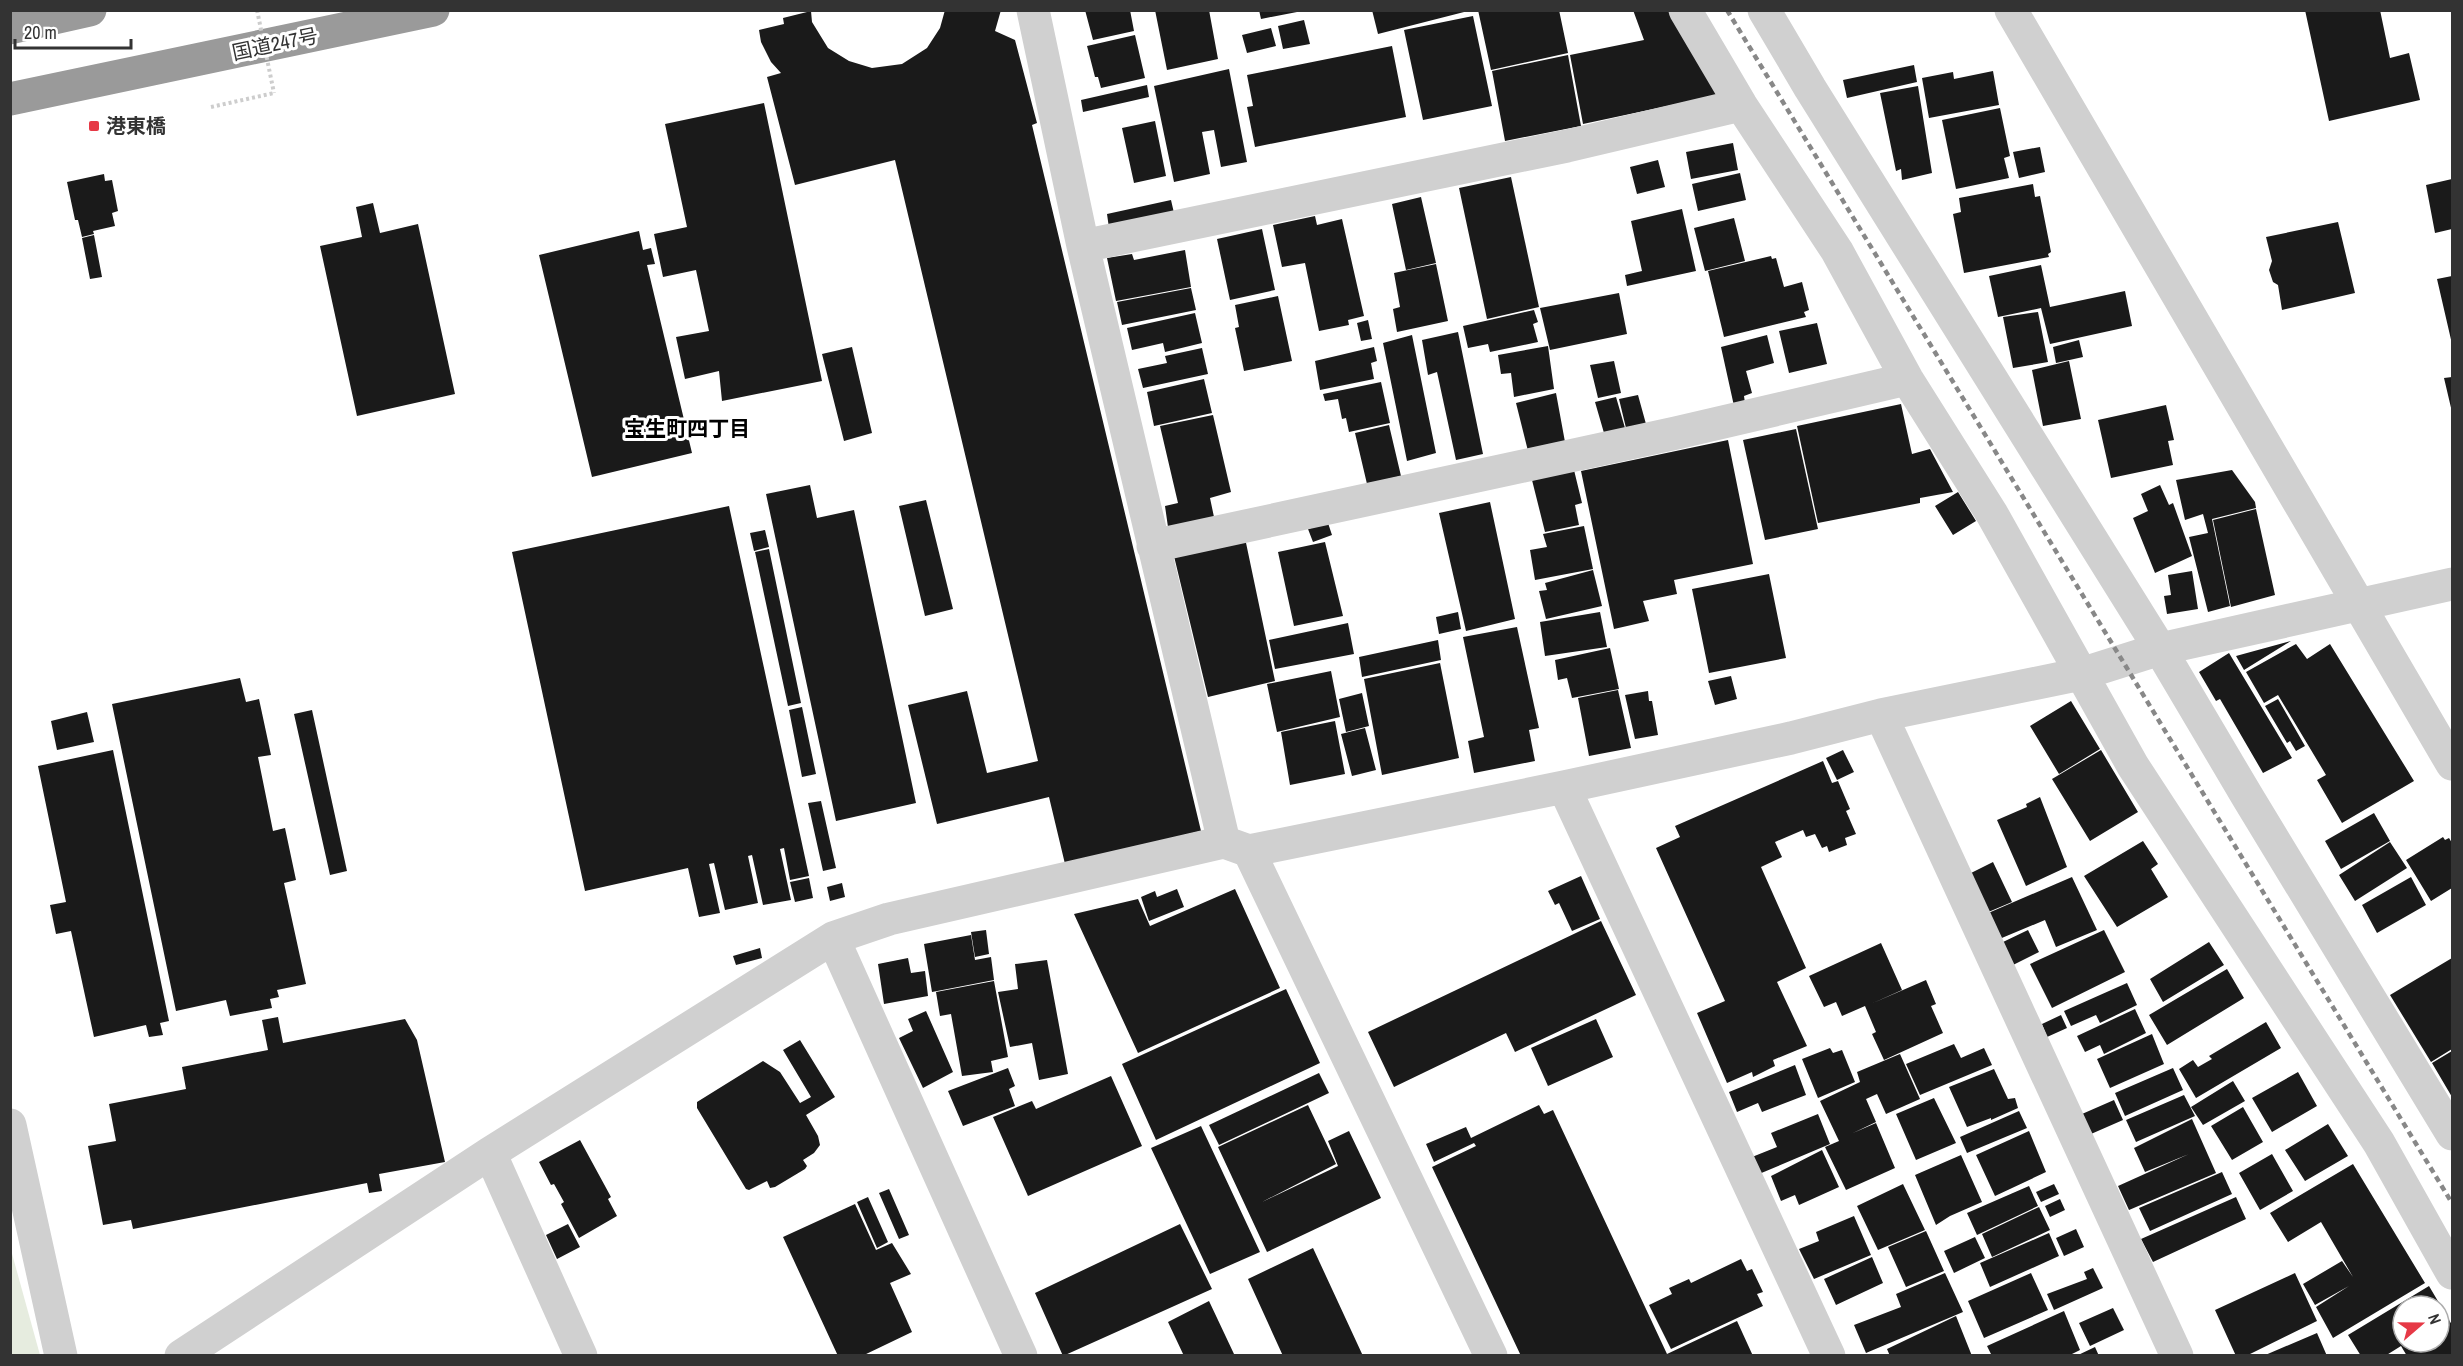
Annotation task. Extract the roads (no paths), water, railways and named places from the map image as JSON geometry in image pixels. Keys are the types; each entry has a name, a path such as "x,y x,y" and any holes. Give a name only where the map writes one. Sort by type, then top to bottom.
{"highway":[{"path":"10,28 90,10"},
{"name":"国道247号","path":"10,99 433,10"}],"street":[{"path":"1034,10 1083,246 1153,546 1237,847 1491,1356"},
{"path":"1685,10 1741,105 1837,251 1907,379 1992,514 2133,766 2379,1143 2452,1273"},
{"path":"1764,10 1810,88 2160,649 2452,1134"},
{"path":"2011,10 2452,764"},
{"path":"1083,246 1567,146 1741,105"},
{"path":"1153,546 1688,430 1907,379"},
{"path":"181,1356 490,1153 833,938 889,919 1237,847 1564,787 1791,738 1881,715 2081,674 2160,649 2452,584"},
{"path":"1881,715 2177,1356"},
{"path":"1564,787 1828,1356"},
{"path":"833,938 1021,1356"},
{"path":"10,1125 61,1356"},
{"path":"490,1153 581,1356"}],"railway":[{"path":"1727,10 2452,1203"}],"place":[{"name":"港東橋","path":"94,126"}],"district":[{"name":"宝生町四丁目","path":"687,429"}]}
